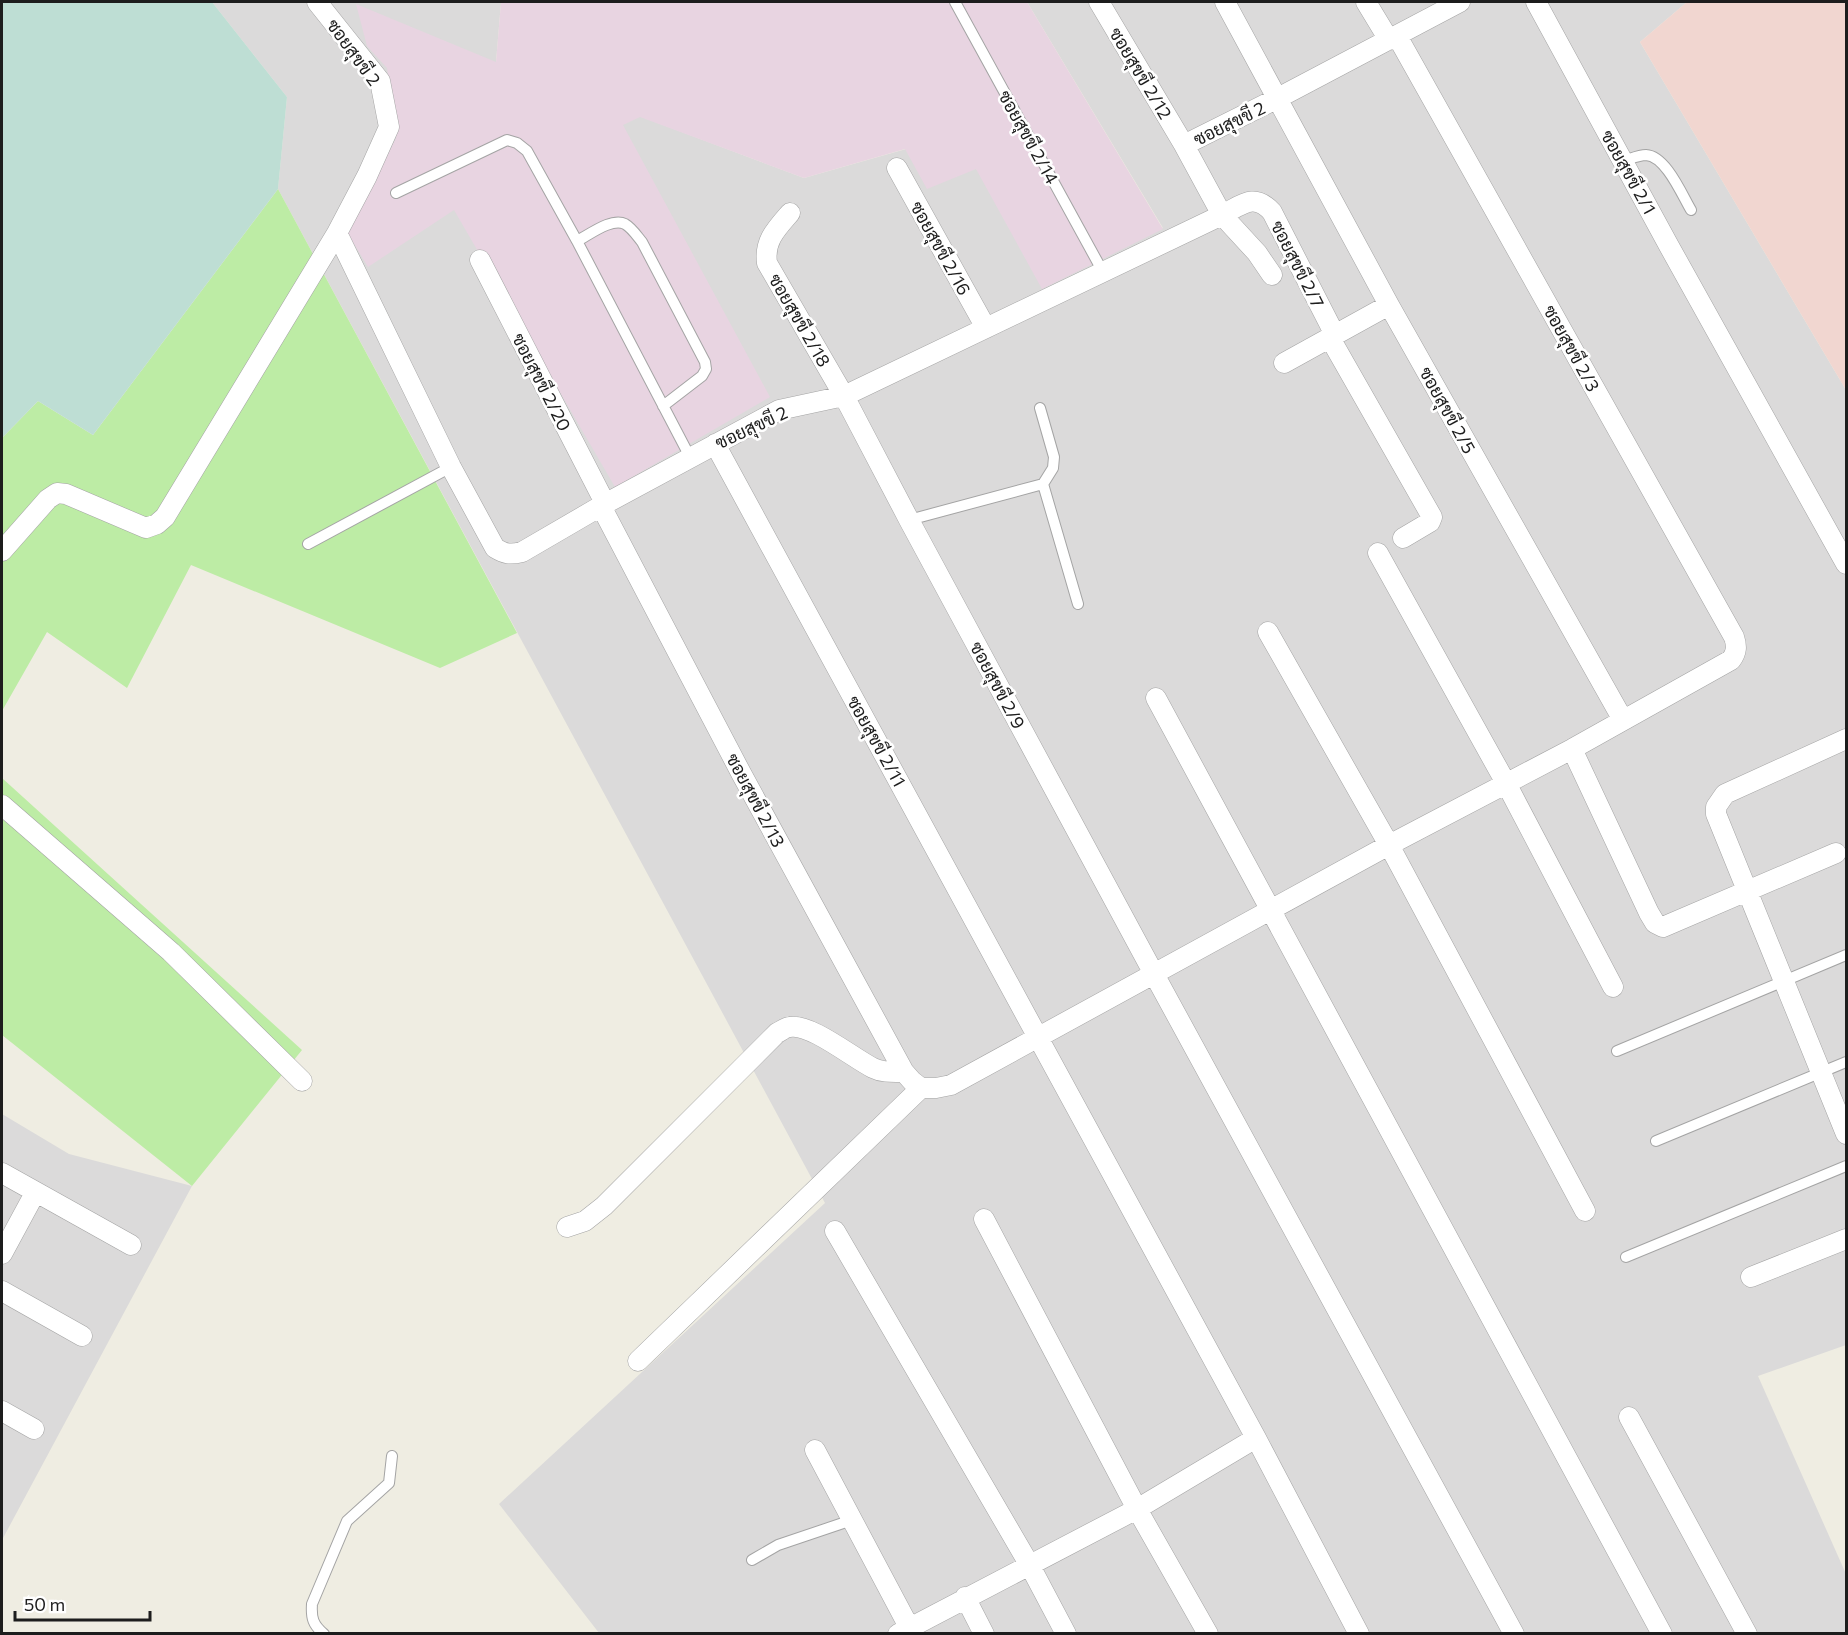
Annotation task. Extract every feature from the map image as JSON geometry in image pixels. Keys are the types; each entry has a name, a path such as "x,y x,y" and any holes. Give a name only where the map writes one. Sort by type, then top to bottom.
{"street":[{"name":"ซอยสุขขี 2","path":"317,2 380,81 388,127 367,176 337,233 452,467 495,548 504,554 522,552 603,505 779,410 844,396 1222,215 1184,145 1460,2"},
{"name":"ซอยสุขขี 2/12","path":"1099,2 1184,145"},
{"name":"ซอยสุขขี 2/5","path":"1225,2 1389,305 1623,720"},
{"name":"ซอยสุขขี 2/3","path":"1366,2 1393,38 1734,637 1737,650 1731,660 1623,720"},
{"name":"ซอยสุขขี 2/1","path":"1536,2 1846,564"},
{"name":"ซอยสุขขี 2/16","path":"897,168 986,328"},
{"name":"ซอยสุขขี 2/7","path":"1222,215 1252,200 1264,203 1272,212 1332,336 1432,517 1430,522 1403,538"},
{"name":"ซอยสุขขี 2/18","path":"790,213 769,239 765,251 767,263 844,396"},
{"path":"1222,215 1257,253 1272,275"},
{"path":"2,551 48,499 57,493 66,494 146,528 165,518 337,233"},
{"name":"ซอยสุขขี 2/20","path":"480,260 603,505"},
{"path":"1284,363 1389,305"},
{"name":"ซอยสุขขี 2/9","path":"844,396 1154,974 1514,1634"},
{"name":"ซอยสุขขี 2/11","path":"715,444 1256,1438 1359,1634"},
{"name":"ซอยสุขขี 2/13","path":"603,505 741,773 904,1072 921,1088"},
{"path":"1378,553 1507,784 1612,987"},
{"path":"1268,632 1389,845 1585,1211"},
{"path":"1156,698 1662,1634"},
{"path":"638,1361 921,1088 936,1088 951,1084 1039,1038 1389,845 1623,720"},
{"path":"1846,739 1725,794 1718,801 1716,814 1846,1132"},
{"path":"1572,749 1655,923 1663,927 1836,853"},
{"path":"2,805 171,952 302,1082"},
{"path":"567,1227 585,1221 604,1206 777,1033 788,1027 801,1027 873,1068 884,1072 904,1072"},
{"path":"2,1173 131,1245"},
{"path":"2,1254 35,1193"},
{"path":"984,1219 1137,1509 1208,1634"},
{"path":"835,1231 1029,1564 1066,1634"},
{"path":"1751,1277 1846,1239"},
{"path":"2,1291 82,1336"},
{"path":"2,1411 34,1429"},
{"path":"1629,1417 1747,1634"},
{"path":"815,1450 852,1520 904,1630 1137,1509 1256,1438"},
{"path":"966,1597 984,1634"}],"lane":[{"name":"ซอยสุขขี 2/14","path":"956,2 1103,272"},
{"path":"396,193 507,140 517,142 527,151 577,241 690,457"},
{"path":"1623,161 1644,155 1654,156 1664,164 1690,210"},
{"path":"577,241 615,223 628,226 642,242 705,362 706,369 702,376 663,406"},
{"path":"909,520 1043,484 1053,468 1054,457 1040,408"},
{"path":"308,544 452,467"},
{"path":"1043,484 1078,604"},
{"path":"1617,1051 1846,955"},
{"path":"1656,1141 1846,1062"},
{"path":"1626,1257 1846,1167"},
{"path":"324,1634 315,1626 311,1615 312,1605 347,1521 389,1483 392,1456"},
{"path":"752,1560 778,1545 852,1520"}],"shaded area":[{"path":"2,2 212,2 287,97 278,189 93,435 38,401 2,438"},
{"path":"212,2 501,2 496,62 804,178 906,149 1163,228 1027,2 1687,2 1640,42 1846,390 1846,1345 1758,1376 1846,1574 1846,1633 599,1633 499,1504 825,1203 278,189 287,97"},
{"path":"501,2 1027,2 1163,229 1042,289 976,169 927,189 905,149 804,178 640,117 623,125 770,397 615,487 454,210 368,267 348,234 396,138 387,68 367,46 356,4 496,62"},
{"path":"1687,2 1846,2 1846,390 1640,42"},
{"path":"2,1114 69,1154 192,1186 2,1540"}],"green space":[{"path":"278,189 517,633 440,668 191,565 127,688 47,632 2,711 2,438 38,401 93,435"},
{"path":"2,778 302,1050 192,1186 2,1035"}]}
